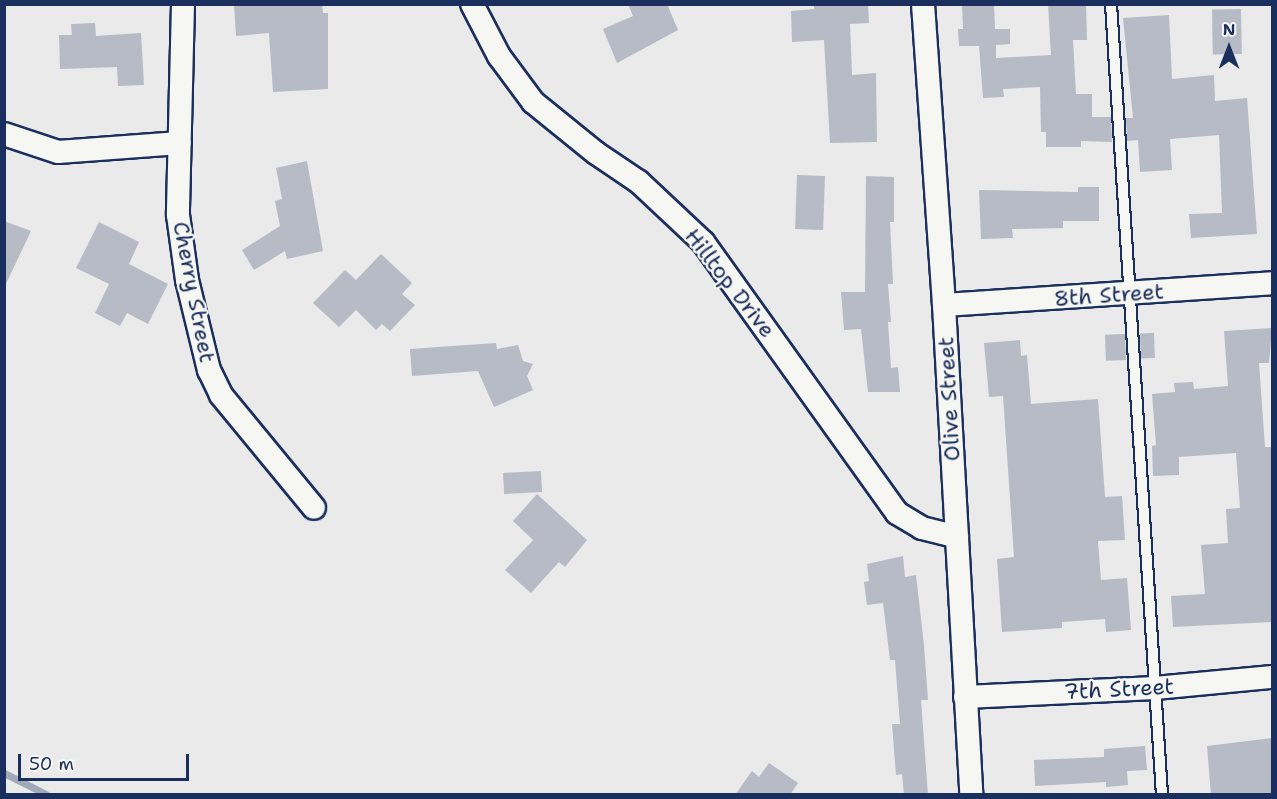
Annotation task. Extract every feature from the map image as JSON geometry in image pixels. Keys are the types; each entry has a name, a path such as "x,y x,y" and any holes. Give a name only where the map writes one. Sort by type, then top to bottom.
{"street":[{"name":"Cherry Street","path":"183,4 178,215 187,280 209,370 227,403 314,508"},
{"name":"Hilltop Drive","path":"472,4 499,56 533,102 596,153 639,182 703,242 897,513 922,528 957,537"},
{"name":"Olive Street","path":"923,4 945,305 971,795"},
{"path":"4,134 58,152 180,143"},
{"name":"8th Street","path":"945,305 1272,283"},
{"name":"7th Street","path":"965,697 1155,688 1272,677"}],"lane":[{"path":"1110,4 1131,293 1162,795"}],"building":[{"path":"234,4 322,4 323,13 328,13 328,89 273,92 269,33 236,36"},
{"path":"628,4 667,4 678,30 617,63 603,29 633,16"},
{"path":"814,4 868,4 869,23 850,24 852,75 876,73 877,142 830,143 824,40 792,42 791,11 814,9"},
{"path":"962,4 994,4 995,29 1010,29 1010,44 996,45 996,58 1051,55 1048,4 1086,4 1087,40 1073,40 1076,94 1092,94 1092,117 1111,117 1112,142 1081,141 1081,147 1046,147 1046,132 1041,132 1040,87 1003,89 1004,97 983,98 979,46 959,46 958,29 963,29"},
{"path":"1241,9 1242,54 1213,54 1212,10"},
{"path":"1169,15 1172,79 1214,75 1215,101 1247,98 1257,234 1191,238 1189,214 1222,213 1219,135 1170,139 1172,170 1140,172 1138,140 1127,141 1126,118 1133,118 1123,18"},
{"path":"95,23 96,36 141,33 144,85 118,86 117,67 60,69 59,35 72,35 71,24"},
{"path":"307,161 323,251 287,259 285,251 254,270 242,250 280,226 275,201 282,199 276,168"},
{"path":"797,175 825,176 823,230 795,229"},
{"path":"866,176 894,177 894,222 890,222 893,284 888,284 891,322 888,322 891,368 898,367 900,392 868,392 861,329 844,330 841,292 865,292"},
{"path":"1078,187 1099,187 1099,221 1063,221 1063,228 1012,229 1013,238 981,239 979,190 1078,192"},
{"path":"4,221 31,231 4,288"},
{"path":"99,222 139,242 129,264 168,284 148,324 127,313 120,326 95,313 109,284 76,268"},
{"path":"381,254 412,283 402,294 415,305 390,331 382,324 376,330 356,310 339,327 313,303 345,270 356,280"},
{"path":"1272,328 1269,363 1259,363 1265,447 1272,447 1272,622 1173,627 1171,596 1205,594 1201,545 1228,543 1226,509 1240,508 1236,453 1179,457 1179,475 1153,476 1152,446 1156,445 1152,394 1175,392 1174,383 1193,382 1194,389 1228,386 1224,331"},
{"path":"1140,333 1154,333 1155,358 1141,358"},
{"path":"1125,334 1126,360 1106,361 1105,335"},
{"path":"1020,340 1021,356 1027,355 1031,404 1098,399 1105,497 1122,496 1125,540 1098,541 1101,580 1127,578 1131,630 1106,632 1105,619 1062,622 1062,628 1002,632 997,559 1014,557 1003,396 989,397 984,343"},
{"path":"496,343 497,349 518,345 523,361 533,364 527,376 533,390 494,407 478,371 412,376 410,349"},
{"path":"541,471 542,492 504,494 503,473"},
{"path":"537,494 587,540 565,567 559,562 531,593 505,570 533,540 513,521"},
{"path":"903,556 905,577 916,575 924,645 928,700 921,700 928,795 904,795 902,774 896,775 892,724 900,724 895,660 890,660 883,603 867,605 864,582 869,581 867,564"},
{"path":"1272,738 1272,795 1211,795 1207,746"},
{"path":"1145,746 1147,770 1127,771 1128,785 1106,787 1106,782 1035,786 1034,760 1104,757 1104,749"},
{"path":"769,763 798,783 790,795 735,795 752,771 759,777"}],"waterway":[{"path":"4,773 46,794"}]}
